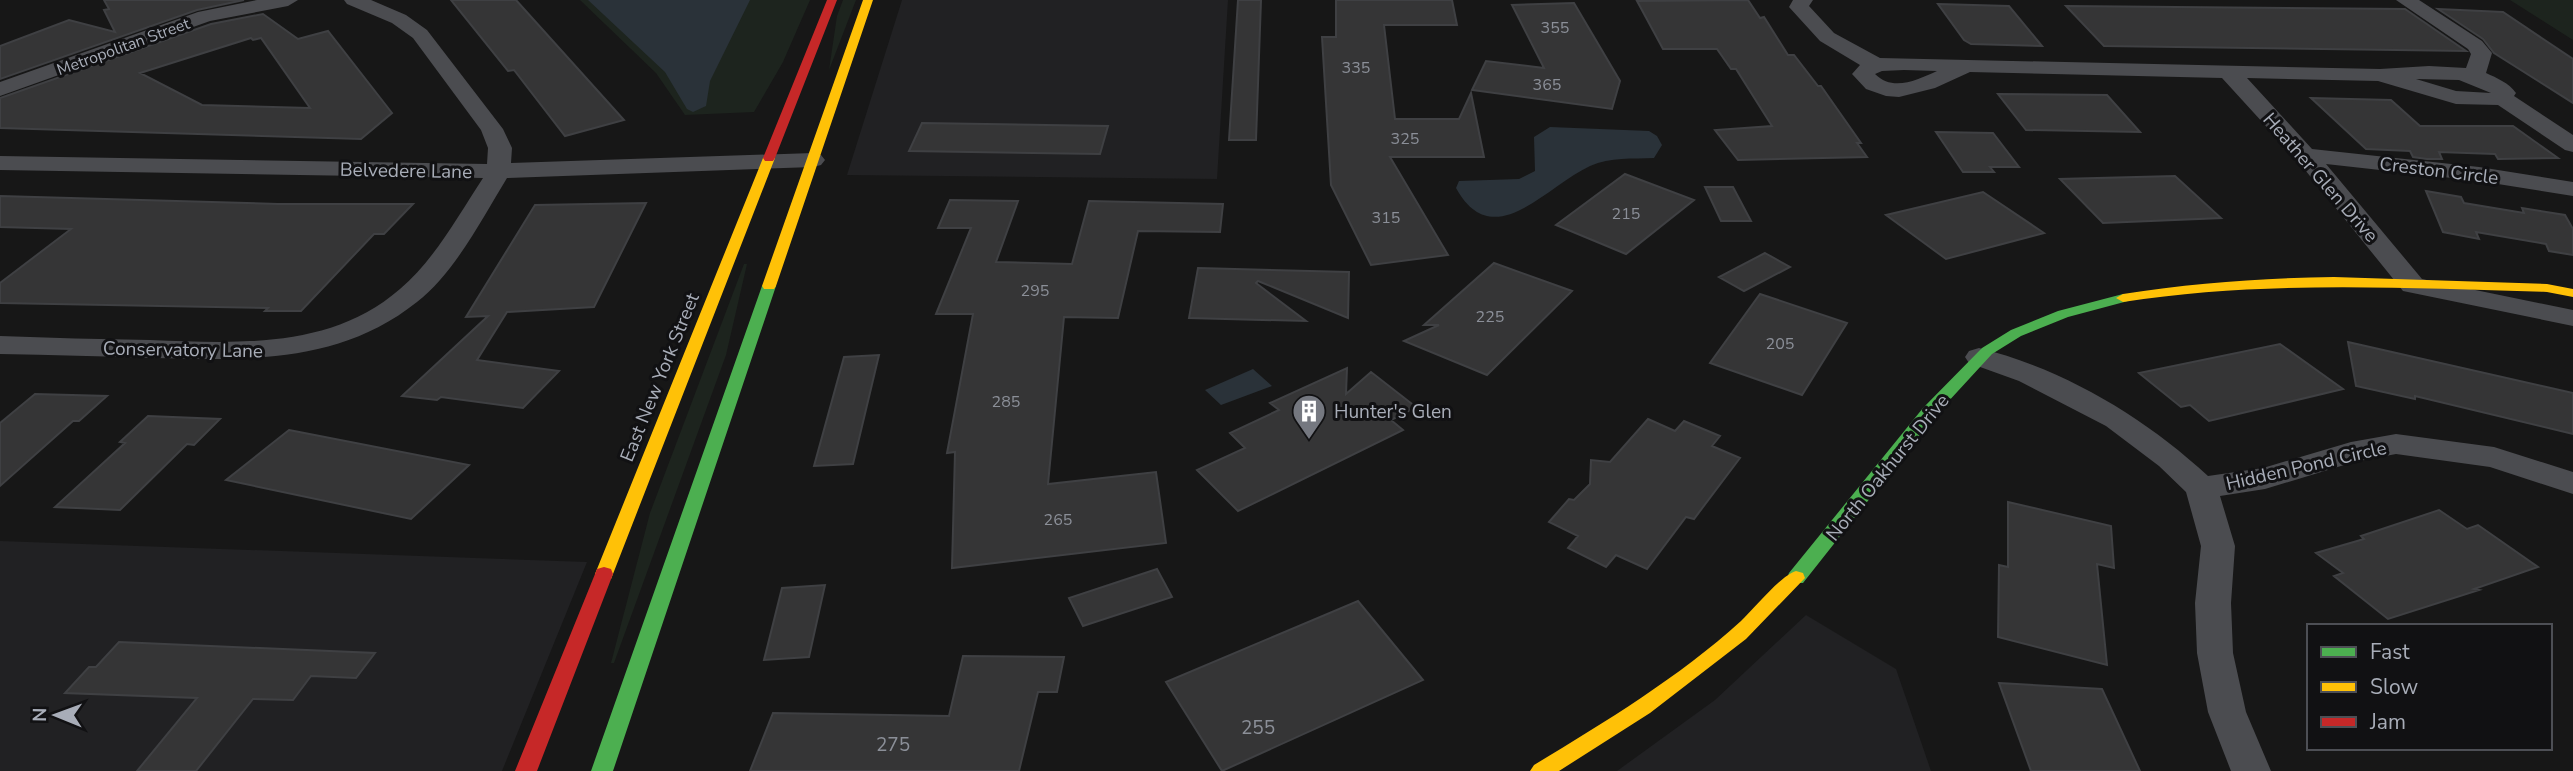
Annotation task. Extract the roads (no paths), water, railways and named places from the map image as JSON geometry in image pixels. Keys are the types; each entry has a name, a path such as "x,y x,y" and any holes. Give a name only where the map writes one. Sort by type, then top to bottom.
{"main road":[{"name":"East New York Street","path":"526,771 832,0"},
{"path":"602,771 868,0"},
{"name":"North Oakhurst Drive","path":"1541,771 1682,682 1757,620 1809,564 1913,428 1979,357 2015,334 2077,311 2170,289 2271,280 2547,288 2573,293"}],"street":[{"name":"Metropolitan Street","path":"0,89 205,16 288,0"},
{"path":"354,0 399,19 420,34 492,129 500,148 499,171"},
{"path":"1803,0 1799,7 1827,37 1876,65 2380,75 2438,72 2474,77 2498,87 2505,93 2502,98"},
{"path":"2406,0 2475,45 2482,53 2474,77"},
{"name":"Heather Glen Drive","path":"2227,70 2305,155 2413,285"},
{"path":"2380,75 2459,97 2477,100 2502,98 2563,131 2573,145"},
{"name":"Creston Circle","path":"2305,155 2479,174 2573,189"},
{"name":"Belvedere Lane","path":"0,163 499,171 813,160"},
{"name":"Conservatory Lane","path":"0,345 248,351 279,349 334,336 378,317 425,281 449,251 499,171"},
{"name":"North Oakhurst Drive","path":"2413,285 2573,318"},
{"path":"1979,357 2029,375 2118,419 2170,459 2201,488 2218,546 2213,603 2215,653 2227,712 2251,771"},
{"name":"Hidden Pond Circle","path":"2201,488 2265,478 2351,452 2396,444 2450,449 2494,457 2544,471 2573,483"}],"place":[{"name":"Hunter's Glen","path":"1309,441"}]}
